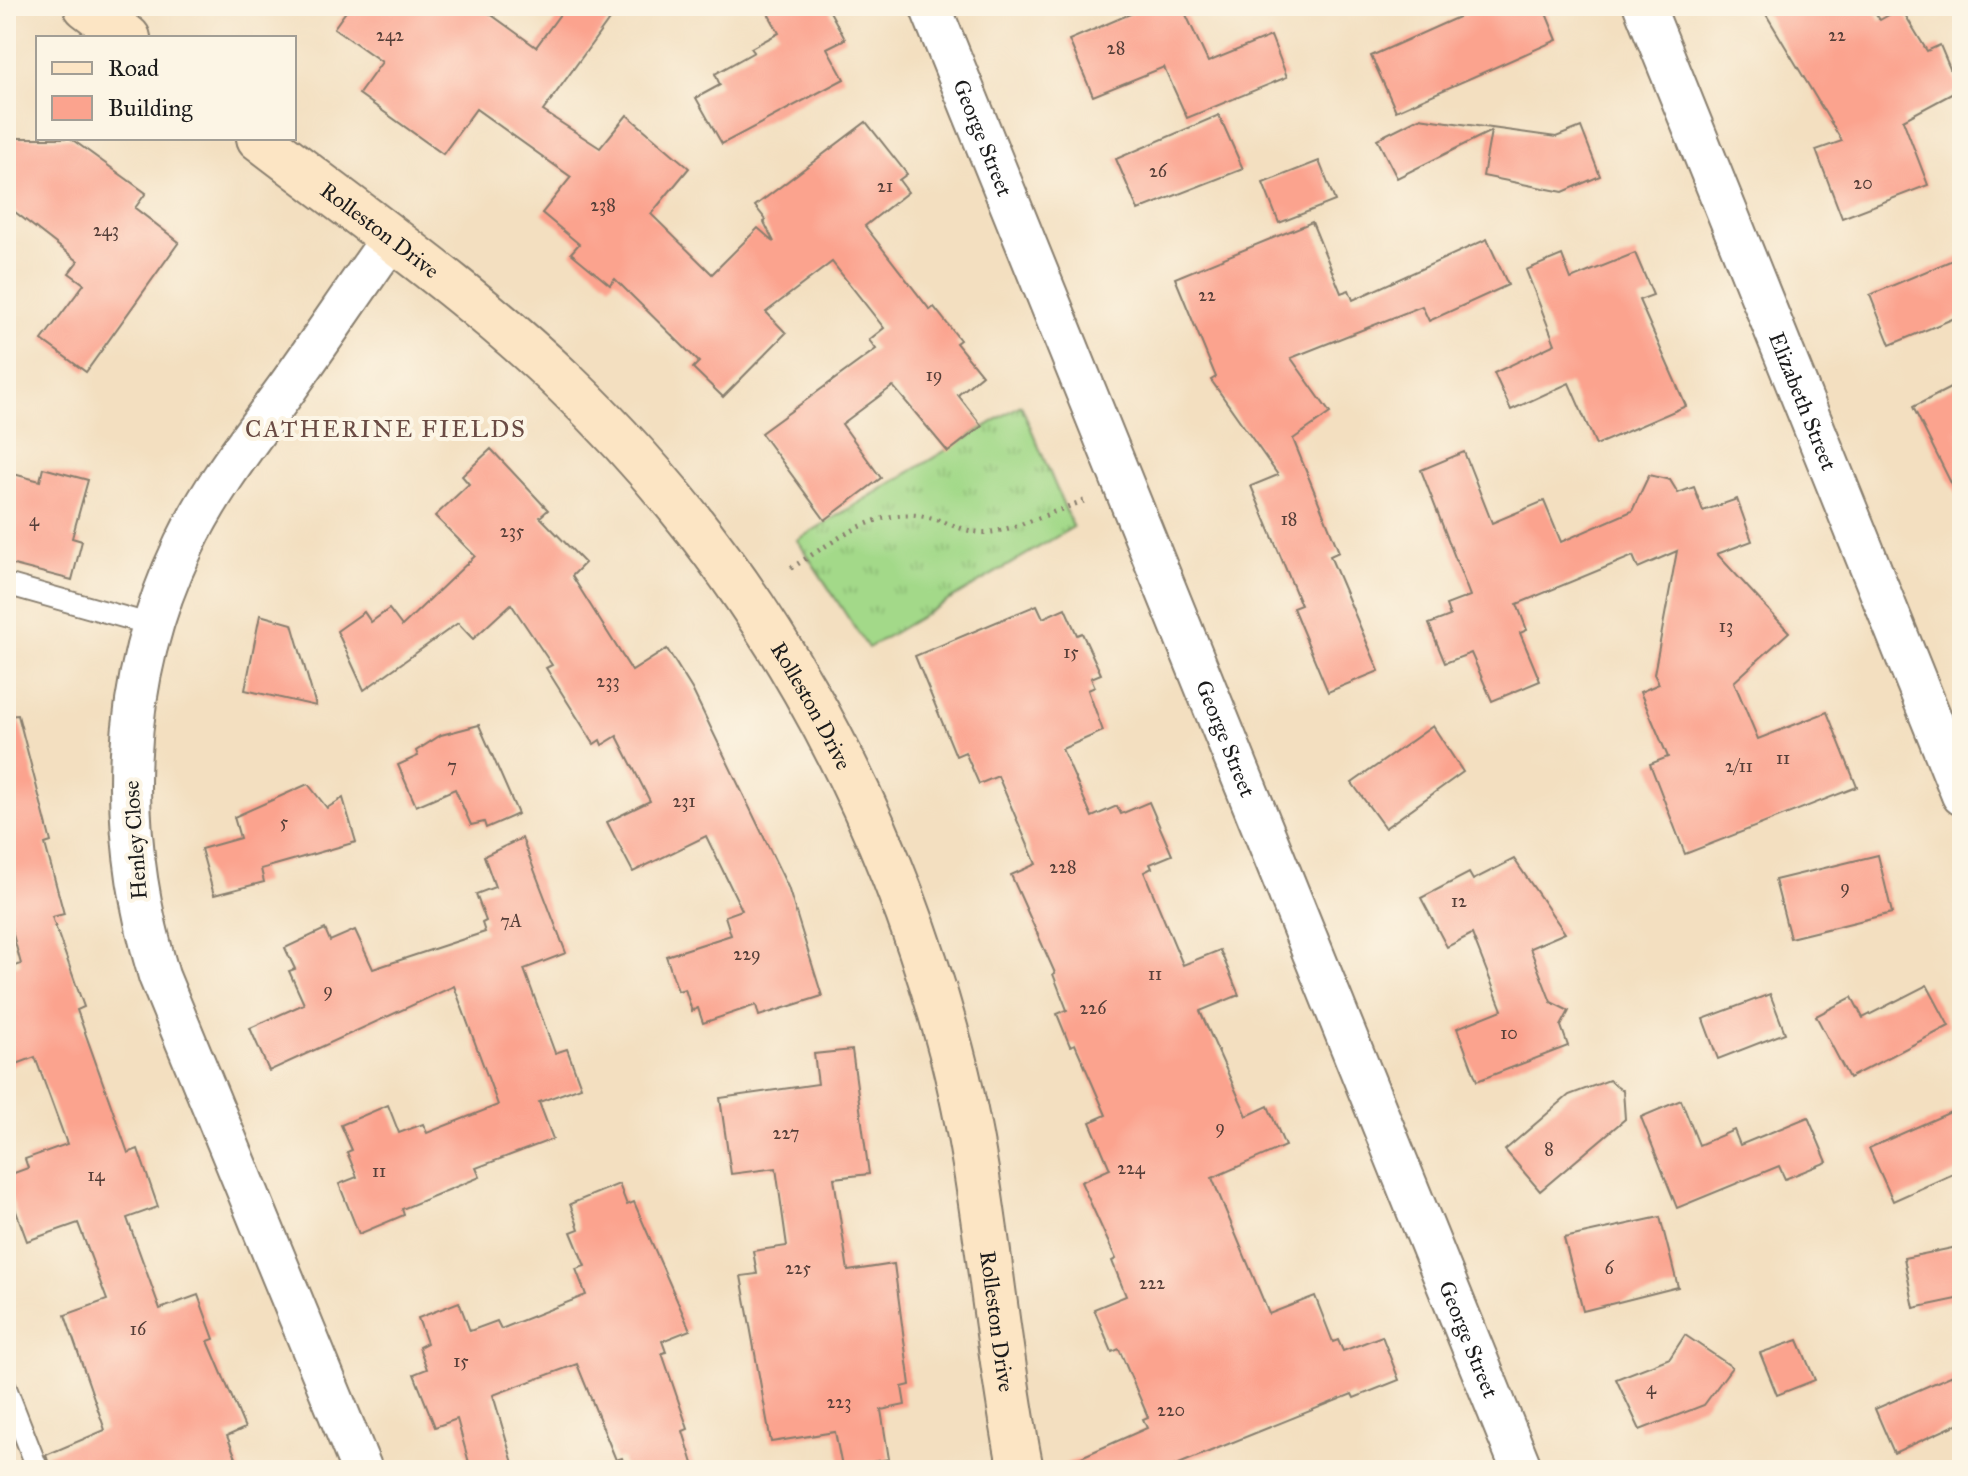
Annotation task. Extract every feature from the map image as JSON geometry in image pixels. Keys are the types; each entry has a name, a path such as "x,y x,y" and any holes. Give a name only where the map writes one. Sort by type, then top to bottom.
{"main road":[{"path":"86,6 125,36"},
{"name":"Rolleston Drive","path":"262,140 391,239 566,384 659,481 732,574 775,637 841,754 893,870 952,1052 977,1185 1021,1470"}],"street":[{"name":"George Street","path":"930,6 1522,1470"},
{"name":"Elizabeth Street","path":"1644,6 1962,795"},
{"name":"Henley Close","path":"362,1470 159,976 141,915 133,868 128,799 131,741 152,625 185,542 222,477 391,239"}],"lane":[{"path":"6,584 152,625"},
{"path":"6,1388 38,1470"}],"path":[{"path":"791,568 848,533 890,515 910,513 965,530 992,532 1124,485"}],"green space":[{"path":"1021,405 1073,527 868,648 797,540"}],"building":[{"path":"350,6 479,6 536,47 566,6 619,6 543,111 600,148 627,115 689,168 651,214 712,274 758,228 774,242 764,222 766,220 755,206 866,122 907,174 899,180 908,192 865,226 930,310 934,307 960,340 956,343 982,375 958,395 982,426 948,452 893,386 842,424 881,478 825,520 761,433 876,349 869,340 884,328 832,262 766,312 786,333 723,397 693,368 699,362 615,279 610,285 571,253 579,244 542,213 571,177 476,109 443,154 359,94 382,62 334,28"},
{"path":"764,6 827,6 845,39 827,48 844,79 722,144 696,98 720,85 715,74 754,52 751,48 779,33"},
{"path":"1149,6 1182,6 1208,62 1271,36 1287,77 1187,118 1164,67 1093,96 1069,40"},
{"path":"1483,6 1543,6 1557,40 1396,111 1371,56"},
{"path":"1761,6 1871,6 1880,20 1901,8 1927,51 1940,45 1959,90 1903,120 1928,185 1842,218 1816,150 1842,141"},
{"path":"1219,115 1243,169 1138,210 1116,159"},
{"path":"1419,118 1556,137 1581,127 1600,176 1563,192 1483,176 1491,131 1397,178 1377,139"},
{"path":"6,138 73,140 146,193 135,208 179,242 86,372 42,340 84,284 69,273 78,261 6,205"},
{"path":"1319,161 1335,201 1279,223 1263,183"},
{"path":"1312,222 1341,293 1349,290 1353,300 1487,239 1508,285 1429,321 1422,306 1291,358 1330,413 1293,439 1339,552 1330,556 1379,671 1328,692 1293,608 1301,605 1251,486 1278,475 1211,380 1216,377 1175,278"},
{"path":"1635,253 1653,295 1639,300 1686,406 1596,445 1569,383 1511,410 1494,373 1555,344 1526,270 1562,255 1571,279"},
{"path":"1962,256 1962,315 1890,345 1870,295"},
{"path":"1962,382 1962,505 1913,407"},
{"path":"491,449 548,510 540,517 585,563 572,576 632,671 667,649 692,689 788,887 822,996 759,1016 756,1005 703,1023 698,1008 692,1011 685,989 678,991 666,956 731,935 725,916 742,910 706,836 633,872 607,822 650,801 617,736 602,745 600,740 594,744 546,668 552,665 511,604 473,639 458,623 364,690 337,631 364,612 371,622 389,609 402,626 475,556 435,516 469,484 462,476"},
{"path":"1464,452 1492,523 1544,501 1561,542 1632,511 1649,475 1670,480 1678,493 1694,487 1703,511 1737,499 1752,541 1717,554 1789,632 1734,682 1758,739 1827,712 1857,787 1685,854 1650,764 1668,757 1640,692 1659,684 1654,674 1677,551 1638,568 1633,556 1517,604 1527,630 1520,633 1540,681 1492,701 1471,653 1445,663 1429,624 1450,616 1446,605 1470,596 1421,470"},
{"path":"43,468 88,480 72,538 82,541 72,580 6,563 6,472 40,481"},
{"path":"1037,605 1043,618 1065,608 1077,635 1082,633 1101,674 1091,678 1095,687 1088,690 1103,731 1062,749 1092,817 1117,806 1121,814 1149,802 1172,855 1150,864 1152,868 1144,872 1183,965 1220,950 1239,995 1200,1011 1247,1116 1268,1106 1285,1146 1212,1178 1269,1314 1315,1296 1333,1342 1338,1340 1343,1351 1382,1336 1399,1380 1354,1398 1352,1394 1164,1470 1052,1470 1147,1428 1143,1419 1148,1417 1119,1349 1112,1352 1094,1309 1126,1296 1112,1261 1116,1259 1081,1182 1110,1169 1090,1122 1106,1115 1075,1044 1070,1046 1057,1014 1067,1010 1055,973 1011,875 1036,864 998,776 979,784 965,752 956,756 915,656"},
{"path":"260,615 292,624 316,706 245,690"},
{"path":"18,715 51,842 45,844 64,914 52,917 84,1007 77,1010 128,1153 138,1149 158,1207 127,1218 160,1309 198,1295 214,1339 208,1341 245,1428 227,1436 241,1470 51,1470 46,1455 105,1430 65,1315 107,1300 78,1223 27,1241 6,1184 6,1176 28,1168 25,1159 67,1144 35,1057 6,1068 6,969 21,964 6,909 6,716"},
{"path":"479,725 518,814 486,828 484,822 471,825 455,789 416,806 398,765 418,756 416,751 441,735"},
{"path":"1433,726 1463,772 1385,828 1352,783"},
{"path":"308,784 327,808 343,798 356,842 261,869 264,882 214,895 201,849 240,838 234,817"},
{"path":"522,838 566,953 524,969 555,1053 567,1049 581,1087 539,1102 553,1139 476,1168 480,1177 402,1209 404,1215 359,1234 339,1184 357,1177 347,1152 352,1150 341,1125 388,1105 399,1133 423,1124 427,1133 498,1105 454,986 269,1071 250,1028 304,1004 289,971 295,969 285,948 325,929 330,941 355,930 373,969 485,932 482,923 486,921 476,894 495,887 484,856"},
{"path":"1878,855 1892,913 1790,938 1775,880"},
{"path":"1514,859 1565,933 1530,948 1551,1002 1569,1011 1561,1026 1568,1046 1477,1081 1457,1028 1502,1010 1472,934 1447,947 1421,898 1469,873 1473,880"},
{"path":"1927,985 1949,1026 1849,1078 1816,1016 1852,997 1863,1018"},
{"path":"1770,994 1785,1033 1718,1059 1703,1019"},
{"path":"852,1050 869,1174 834,1178 848,1271 894,1264 910,1385 902,1387 905,1405 881,1410 889,1459 842,1467 835,1432 771,1442 741,1276 757,1274 753,1251 787,1246 776,1168 731,1174 720,1098 818,1084 814,1054"},
{"path":"1609,1080 1623,1090 1625,1119 1540,1191 1505,1150 1569,1095"},
{"path":"1681,1100 1699,1145 1734,1130 1740,1145 1808,1117 1827,1162 1785,1179 1779,1166 1677,1208 1641,1117"},
{"path":"1962,1107 1962,1170 1893,1201 1869,1148"},
{"path":"619,1184 627,1205 634,1202 690,1330 662,1341 666,1352 662,1353 688,1429 683,1431 695,1470 626,1470 622,1458 616,1460 577,1364 493,1395 515,1470 471,1470 457,1419 435,1427 414,1374 427,1369 419,1347 427,1343 418,1318 459,1302 470,1331 497,1321 501,1329 586,1295 576,1269 585,1266 571,1232 579,1229 570,1204"},
{"path":"1660,1217 1678,1287 1583,1311 1564,1238"},
{"path":"1962,1246 1962,1298 1914,1308 1904,1258"},
{"path":"1685,1335 1732,1367 1704,1405 1640,1430 1616,1379 1670,1358"},
{"path":"1798,1340 1815,1380 1777,1395 1760,1353"},
{"path":"1962,1371 1962,1422 1894,1453 1875,1409"}],"district":[{"name":"CATHERINE FIELDS","path":"386,429"}]}
